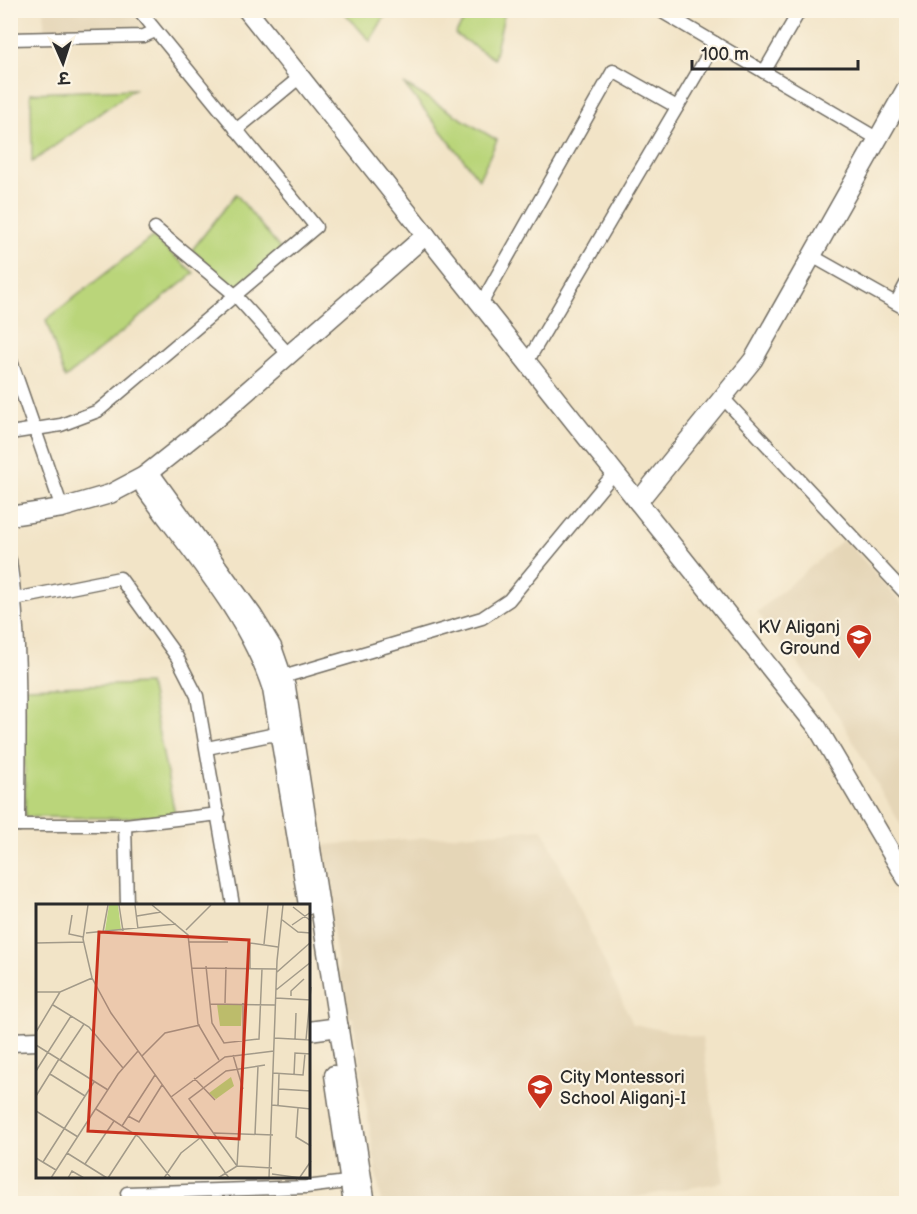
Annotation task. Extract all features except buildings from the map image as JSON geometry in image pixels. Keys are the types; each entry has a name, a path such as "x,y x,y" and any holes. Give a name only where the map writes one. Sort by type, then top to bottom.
{"street":[{"path":"10,434 61,425 98,411 316,227 139,10"},
{"path":"247,10 817,727 906,878"},
{"path":"659,10 878,139"},
{"path":"764,72 800,10"},
{"path":"10,39 144,36 155,31"},
{"path":"527,362 715,43"},
{"path":"481,304 613,71 677,107"},
{"path":"236,130 300,77"},
{"path":"638,502 753,360 906,89"},
{"path":"155,228 235,296 289,355"},
{"path":"10,516 62,508 110,494 144,476 289,355 426,236"},
{"path":"812,256 901,306 906,284"},
{"path":"10,358 62,508"},
{"path":"723,398 906,594"},
{"path":"276,679 482,618 509,600 615,472"},
{"path":"144,476 154,479 254,616 272,647 286,732 309,904"},
{"path":"10,560 13,599 15,825 125,825 219,814"},
{"path":"13,599 120,578 177,657 197,696 233,904"},
{"path":"207,748 286,732"},
{"path":"286,732 308,904"},
{"path":"125,825 127,904"},
{"path":"310,915 325,1029"},
{"path":"310,917 325,1029 356,1181 366,1203"},
{"path":"10,1042 36,1041"},
{"path":"127,1194 306,1187 356,1181"},
{"path":"353,1203 356,1181"}],"shaded area":[{"path":"44,11 132,11 144,27 44,31"},
{"path":"844,539 906,607 906,834 838,715 757,612"},
{"path":"543,829 633,1024 702,1038 724,1182 601,1203 381,1203 353,1018 346,1016 322,861 325,845"}],"green space":[{"path":"343,10 388,11 370,41"},
{"path":"470,11 505,11 494,59 455,34"},
{"path":"404,84 497,140 479,179"},
{"path":"134,89 32,162 31,93"},
{"path":"236,194 281,250 235,288 192,250"},
{"path":"152,237 194,273 65,378 46,320"},
{"path":"149,684 175,814 122,818 25,817 24,688"}],"place":[{"name":"KV Aliganj Ground","path":"859,660"},
{"name":"City Montessori School Aliganj-I","path":"540,1110"}]}
